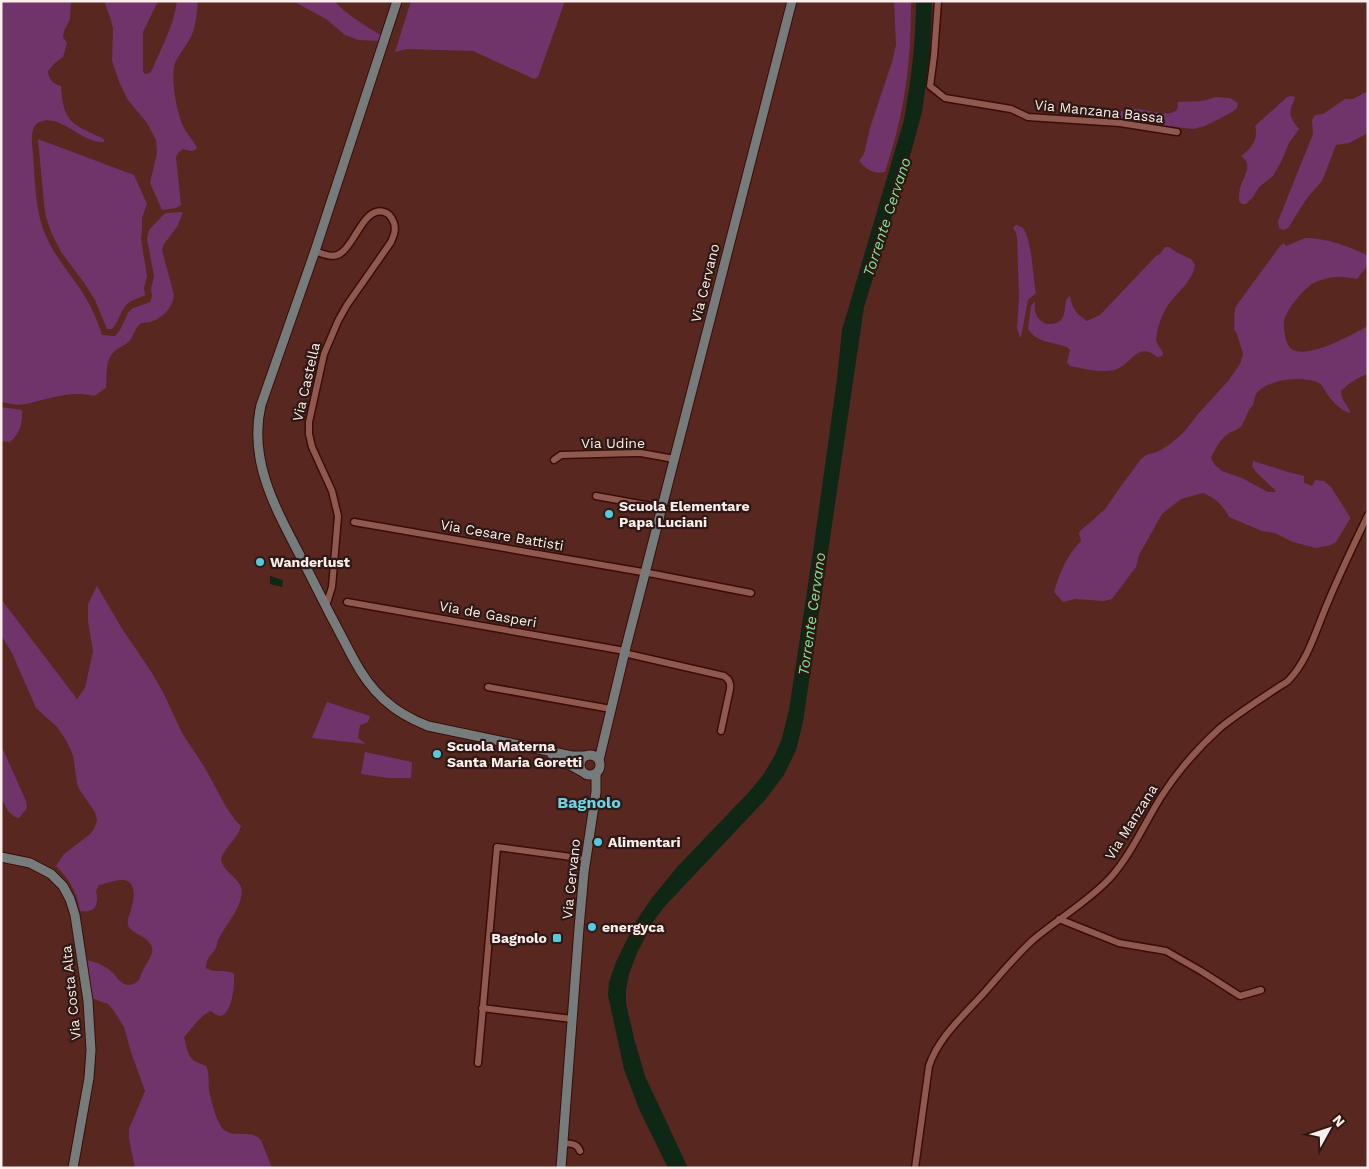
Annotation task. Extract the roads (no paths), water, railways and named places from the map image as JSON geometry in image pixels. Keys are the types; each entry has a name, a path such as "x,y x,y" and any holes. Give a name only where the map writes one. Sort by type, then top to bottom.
{"main road":[{"path":"397,1 261,405 258,436 260,461 273,500 326,606 361,672 378,695 410,718 428,726 572,756 595,756 599,760 600,766 596,774 590,775 558,758 533,748"},
{"name":"Via Cervano","path":"599,760 624,652 792,1"},
{"path":"594,802 592,788 580,768 579,762 586,755 598,749 605,735"},
{"name":"Via Cervano","path":"561,1168 584,872 596,774"},
{"name":"Via Costa Alta","path":"1,857 30,863 51,874 63,886 76,915 88,1001 91,1050 89,1078 73,1168"}],"street":[{"name":"Via Manzana Bassa","path":"938,1 930,86 945,98 1011,109 1028,117 1120,123 1177,132"},
{"name":"Via Castella","path":"314,251 333,256 340,254 351,243 365,220 377,211 386,212 393,219 395,227 391,242 347,305 330,338 324,354 309,422 312,447 332,491 338,516 332,586 326,606"},
{"name":"Via Udine","path":"554,460 562,455 634,453 674,460"},
{"path":"596,496 662,508"},
{"name":"Via Manzana","path":"915,1168 928,1066 931,1058 946,1037 1033,940 1097,890 1110,877 1134,845 1164,792 1200,748 1232,719 1288,680 1299,668 1311,646 1328,602 1368,515"},
{"name":"Via Cesare Battisti","path":"354,522 645,572"},
{"path":"645,572 751,593"},
{"name":"Via de Gasperi","path":"347,602 624,652 728,678 730,689 721,731"},
{"path":"488,686 610,709"},
{"name":"Via Cervano","path":"478,1063 497,847 579,858"},
{"path":"1059,919 1119,943 1166,951 1240,996 1261,990"},
{"path":"482,1008 572,1019"},
{"path":"563,1143 576,1144 580,1151"}],"water":[{"name":"Torrente Cervano","path":"916,1 932,1 930,54 922,112 904,178 864,307 803,722 796,750 784,775 765,800 665,906 653,922 637,953 629,974 626,1004 645,1076 688,1168 668,1168 639,1109 624,1069 608,995 609,982 616,962 635,923 651,899 678,866 763,775 775,755 782,738 789,710 813,552 842,330 904,120 913,61"},
{"path":"270,576 283,580 282,587 270,584"}],"place":[{"name":"Scuola Elementare Papa Luciani","path":"609,514"},
{"name":"Wanderlust","path":"260,562"},
{"name":"Scuola Materna Santa Maria Goretti","path":"437,754"},
{"name":"Alimentari","path":"598,842"},
{"name":"energyca","path":"592,927"},
{"name":"Bagnolo","path":"557,938"}],"district":[{"name":"Bagnolo","path":"589,802"}]}
